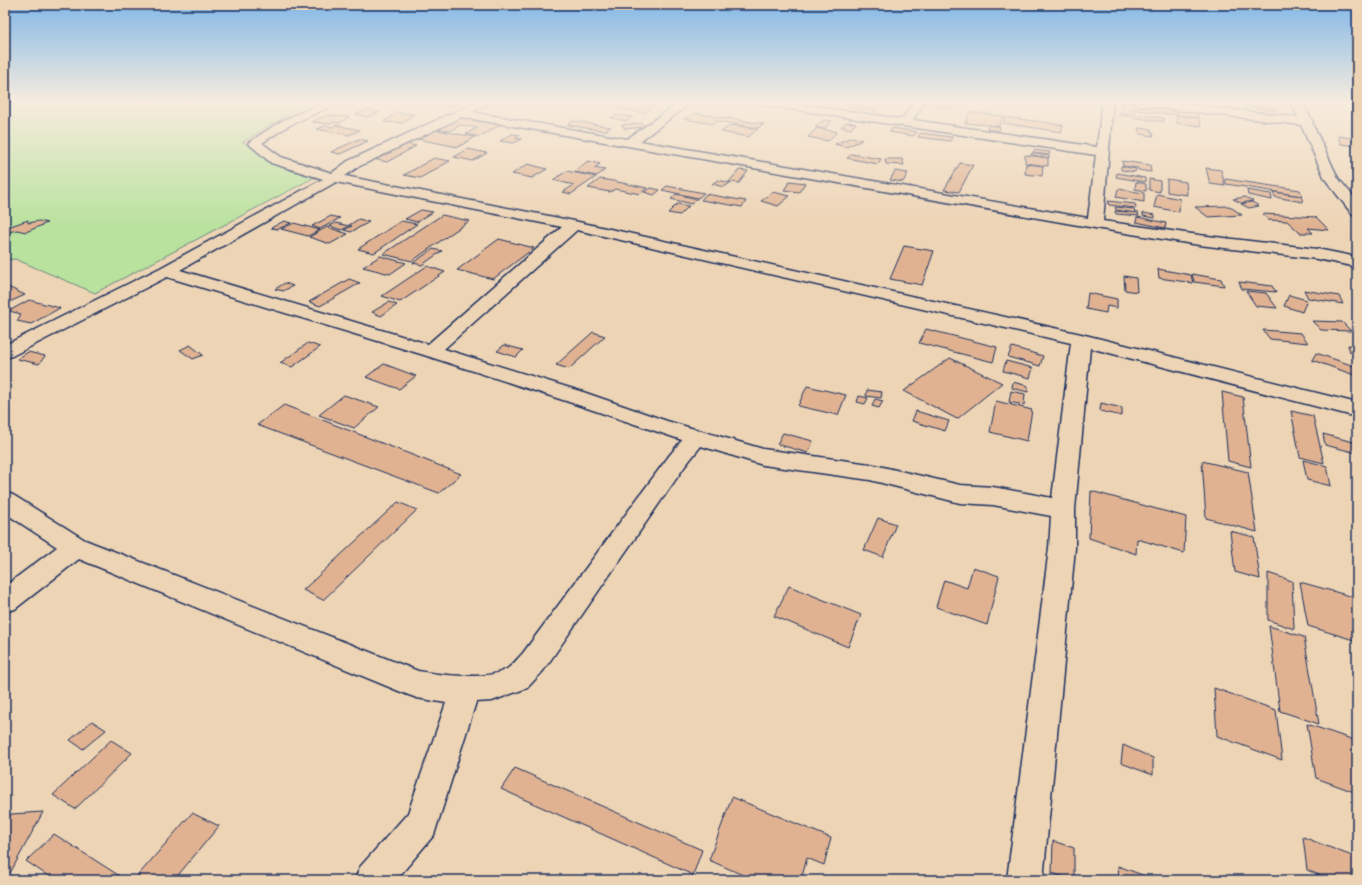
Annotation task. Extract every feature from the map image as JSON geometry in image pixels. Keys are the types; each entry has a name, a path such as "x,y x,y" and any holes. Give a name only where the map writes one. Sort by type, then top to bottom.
{"street":[{"path":"254,143 276,160 334,178 574,225 1081,340 1357,410"},
{"path":"5,352 166,271 334,178 352,164 395,143"},
{"path":"631,143 1095,224 1200,240 1317,254 1357,262"},
{"path":"1046,143 1103,152"},
{"path":"1095,224 1104,143"},
{"path":"1315,143 1332,179 1357,211"},
{"path":"1332,179 1351,182"},
{"path":"431,351 574,225"},
{"path":"166,271 576,396 697,437 763,457 870,472 960,494 993,496 1063,509"},
{"path":"1025,880 1061,556 1063,509 1081,340"},
{"path":"5,501 76,547 417,684 441,689 465,690 492,687 517,679 533,662 677,461 697,437"},
{"path":"5,600 76,547"},
{"path":"373,880 422,823 465,690"}],"green space":[{"path":"5,143 245,143 275,163 315,177 95,293 15,259 5,260"}],"building":[{"path":"350,143 363,143 340,154 331,152"},
{"path":"402,143 416,146 387,162 373,159"},
{"path":"440,143 464,143 458,147"},
{"path":"837,143 854,143 846,147 835,144"},
{"path":"1356,143 1357,146 1341,144"},
{"path":"468,149 487,153 473,161 454,157"},
{"path":"1034,150 1050,152 1049,155 1033,153"},
{"path":"1032,153 1049,156 1049,158 1031,155"},
{"path":"851,154 881,159 878,164 847,158"},
{"path":"1025,155 1048,158 1048,166 1025,163"},
{"path":"434,158 450,161 420,178 404,175"},
{"path":"885,159 902,159 904,165 886,164"},
{"path":"588,161 600,164 594,168 605,170 597,176 574,172"},
{"path":"1122,161 1150,165 1151,172 1123,166"},
{"path":"960,163 973,165 959,192 944,190"},
{"path":"528,164 547,169 532,178 512,174"},
{"path":"1026,164 1043,166 1042,176 1025,174"},
{"path":"1121,166 1136,169 1135,172 1121,170"},
{"path":"1206,168 1221,170 1225,186 1210,184"},
{"path":"739,170 748,171 739,183 729,182"},
{"path":"567,171 596,177 571,194 563,192 574,185 553,180"},
{"path":"895,171 908,173 903,182 890,180"},
{"path":"1117,173 1145,178 1145,182 1116,177"},
{"path":"600,179 647,188 640,194 615,189 610,192 588,188"},
{"path":"1149,179 1160,181 1160,192 1149,190"},
{"path":"1167,179 1186,182 1187,195 1167,192"},
{"path":"1225,179 1300,190 1302,196 1226,184"},
{"path":"718,180 730,183 724,187 712,184"},
{"path":"790,181 805,183 799,192 784,190"},
{"path":"1136,182 1146,184 1146,191 1135,189"},
{"path":"667,186 704,193 698,198 662,190"},
{"path":"651,188 660,190 654,195 644,192"},
{"path":"1118,189 1144,193 1144,202 1116,197"},
{"path":"1247,190 1271,194 1272,200 1248,195"},
{"path":"773,192 790,196 778,206 761,201"},
{"path":"1273,192 1301,196 1303,202 1275,197"},
{"path":"676,194 697,199 692,204 671,199"},
{"path":"706,194 746,201 742,207 701,200"},
{"path":"1157,194 1180,199 1179,212 1154,207"},
{"path":"1245,197 1253,201 1241,203 1233,199"},
{"path":"1108,201 1135,204 1136,208 1109,205"},
{"path":"1252,202 1259,206 1249,208 1241,204"},
{"path":"677,204 689,206 680,215 668,213"},
{"path":"1229,206 1242,215 1208,217 1195,207"},
{"path":"1115,207 1134,209 1135,213 1116,210"},
{"path":"421,210 433,212 417,222 405,219"},
{"path":"1115,211 1138,213 1139,216 1116,214"},
{"path":"1143,213 1155,215 1155,218 1143,216"},
{"path":"1263,214 1316,217 1329,230 1308,228 1313,233 1300,233 1287,221 1268,220"},
{"path":"442,215 469,221 412,261 383,254"},
{"path":"331,216 340,218 320,229 312,226"},
{"path":"1137,217 1166,223 1165,228 1136,222"},
{"path":"359,219 369,222 351,232 344,230 352,226 349,225"},
{"path":"28,220 28,223 39,221 47,223 26,232 17,230 5,233 5,228"},
{"path":"284,221 291,223 278,229 271,228"},
{"path":"401,221 417,224 374,253 358,249"},
{"path":"294,223 320,230 308,236 281,229"},
{"path":"336,223 349,226 342,230 329,226"},
{"path":"327,227 348,234 330,244 309,237"},
{"path":"499,239 534,248 493,279 457,270"},
{"path":"904,246 934,251 922,285 890,279"},
{"path":"433,249 442,251 422,265 413,263"},
{"path":"380,256 406,263 390,274 363,267"},
{"path":"427,266 445,272 400,302 382,296"},
{"path":"1158,269 1191,275 1193,283 1159,278"},
{"path":"1192,274 1221,279 1224,286 1194,282"},
{"path":"1124,276 1136,278 1137,292 1125,290"},
{"path":"349,279 360,283 320,306 309,302"},
{"path":"1239,282 1272,286 1276,292 1242,289"},
{"path":"285,283 293,286 283,291 275,289"},
{"path":"6,286 25,295 5,304"},
{"path":"1304,290 1339,296 1343,304 1308,298"},
{"path":"1246,291 1266,293 1277,308 1256,306"},
{"path":"1088,293 1117,299 1117,308 1107,306 1106,313 1086,309"},
{"path":"1289,295 1307,300 1302,312 1284,306"},
{"path":"29,300 60,308 31,324 17,321 21,314 9,311"},
{"path":"389,302 397,305 381,316 372,312"},
{"path":"1312,321 1342,322 1351,331 1321,330"},
{"path":"926,329 997,347 993,362 919,343"},
{"path":"1263,330 1301,333 1308,343 1270,339"},
{"path":"593,332 605,336 569,369 556,365"},
{"path":"308,343 320,347 292,367 280,363"},
{"path":"190,345 203,355 193,359 180,350"},
{"path":"504,345 523,350 516,357 497,351"},
{"path":"1348,345 1357,346 1357,354 1350,352"},
{"path":"1012,347 1043,356 1040,366 1008,357"},
{"path":"28,352 45,356 39,364 17,359"},
{"path":"1316,353 1357,367 1357,376 1312,360"},
{"path":"950,358 1002,383 957,419 904,391"},
{"path":"1006,361 1033,368 1030,378 1003,371"},
{"path":"384,364 416,376 399,389 366,377"},
{"path":"1013,382 1028,386 1028,392 1012,388"},
{"path":"807,386 846,395 838,415 798,406"},
{"path":"867,390 882,392 881,398 866,396"},
{"path":"1011,391 1025,394 1024,405 1009,402"},
{"path":"1222,392 1243,397 1251,467 1228,461"},
{"path":"344,395 379,407 354,428 319,415"},
{"path":"859,396 868,398 865,404 857,402"},
{"path":"875,399 883,401 879,408 872,406"},
{"path":"996,401 1032,410 1027,441 990,432"},
{"path":"1101,403 1122,408 1122,416 1100,411"},
{"path":"284,405 461,474 439,493 257,425"},
{"path":"916,411 949,421 945,431 912,421"},
{"path":"1291,411 1313,416 1324,463 1300,457"},
{"path":"783,433 813,441 808,453 777,444"},
{"path":"1323,434 1357,443 1357,453 1325,445"},
{"path":"1303,460 1327,466 1331,486 1307,480"},
{"path":"1202,461 1248,472 1257,532 1206,518"},
{"path":"1091,491 1186,517 1184,553 1137,539 1136,554 1089,538"},
{"path":"398,502 417,510 323,600 303,590"},
{"path":"878,518 896,524 883,557 864,550"},
{"path":"1230,531 1254,537 1260,579 1235,572"},
{"path":"973,567 999,576 987,625 936,607 944,580 967,588"},
{"path":"1268,573 1292,581 1294,629 1268,620"},
{"path":"1300,582 1357,598 1357,641 1308,626"},
{"path":"789,586 861,615 848,647 774,616"},
{"path":"1269,626 1304,637 1319,724 1280,711"},
{"path":"1214,688 1276,710 1282,760 1217,736"},
{"path":"92,721 106,730 83,749 70,740"},
{"path":"1307,724 1357,741 1357,793 1316,778"},
{"path":"111,740 132,753 75,809 53,795"},
{"path":"1123,745 1153,758 1153,775 1121,763"},
{"path":"515,768 702,850 693,875 501,789"},
{"path":"732,797 831,838 824,865 807,858 801,880 754,880 709,860"},
{"path":"43,812 8,877 5,877 5,825 11,814"},
{"path":"192,813 219,826 174,880 134,880"},
{"path":"54,834 126,880 54,880 26,861"},
{"path":"1303,837 1357,858 1357,880 1331,880 1307,870"},
{"path":"1053,841 1074,848 1074,880 1052,873"},
{"path":"1118,866 1156,880 1119,880"}]}
